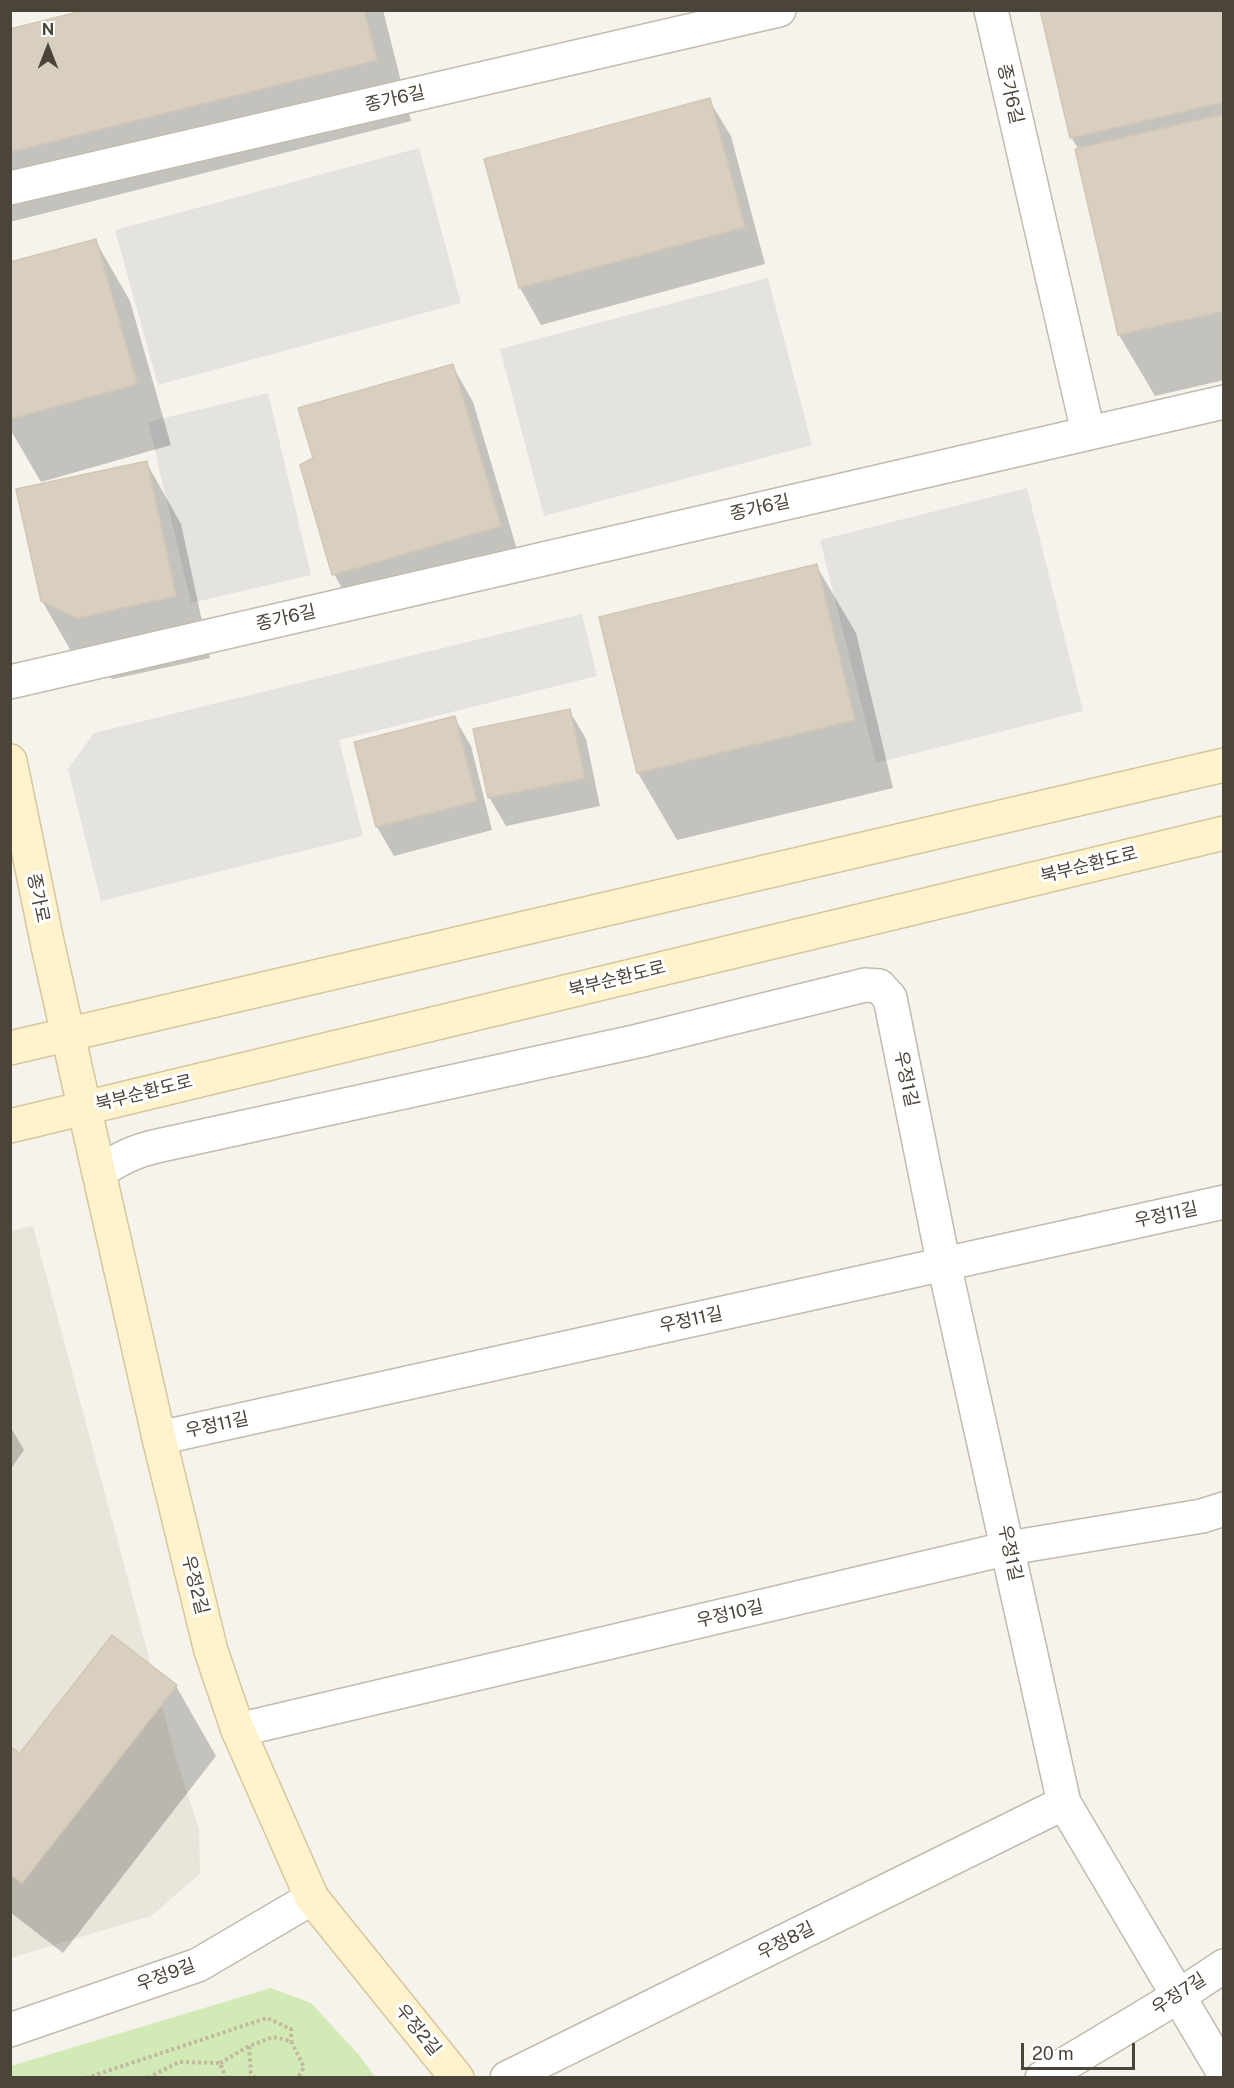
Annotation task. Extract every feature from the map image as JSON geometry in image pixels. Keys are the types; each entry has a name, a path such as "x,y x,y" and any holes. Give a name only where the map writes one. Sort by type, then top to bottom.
{"main road":[{"name":"종가로","path":"10,761 68,1034"},
{"path":"10,1048 1224,765"},
{"name":"북부순환도로","path":"10,1126 1224,833"},
{"name":"우정2길","path":"68,1034 159,1438 211,1651 238,1730 312,1898 457,2078"}],"street":[{"name":"종가6길","path":"10,188 779,10"},
{"name":"종가6길","path":"10,682 1088,432 991,10"},
{"path":"1088,432 1224,402"},
{"name":"우정1길","path":"99,1173 116,1159 136,1151 638,1041 865,985 879,987 890,998 945,1264 1064,1803 1224,2073"},
{"name":"우정11길","path":"159,1438 1224,1202"},
{"name":"우정10길","path":"238,1730 1009,1548 1202,1516 1224,1509"},
{"name":"우정8길","path":"507,2078 1064,1803"},
{"name":"우정9길","path":"10,2030 198,1965 312,1898"},
{"name":"우정7길","path":"1042,2078 1224,1966"}],"path":[{"path":"86,2078 267,2018 291,2029 291,2041 304,2067 298,2078"},
{"path":"148,2078 179,2062 220,2063 249,2046 273,2037 291,2041"},
{"path":"249,2046 251,2073 255,2078"},
{"path":"220,2063 226,2078"}],"shaded area":[{"path":"419,148 461,303 158,385 115,230"},
{"path":"768,278 812,445 544,516 500,349"},
{"path":"268,393 311,575 191,603 148,422"},
{"path":"1027,488 1083,711 876,763 820,540"},
{"path":"582,614 597,676 339,740 363,836 101,901 68,769 94,733"},
{"path":"33,1226 176,1758 199,1829 200,1874 151,1916 11,1958 10,1231"}],"green space":[{"path":"271,1988 311,2003 360,2056 375,2077 11,2077 11,2066"}],"building":[{"path":"86,10 364,10 377,60 10,152 10,29"},
{"path":"1040,10 1224,10 1224,102 1070,138"},
{"path":"710,98 745,227 519,288 484,159"},
{"path":"1224,114 1224,311 1118,335 1075,149"},
{"path":"96,239 137,384 10,419 10,262"},
{"path":"453,364 501,526 332,575 300,465 313,458 298,408"},
{"path":"147,461 176,596 77,618 41,601 16,489"},
{"path":"817,564 855,720 637,773 599,617"},
{"path":"570,709 585,778 488,798 473,729"},
{"path":"455,716 477,801 376,827 354,742"},
{"path":"112,1635 177,1685 22,1883 10,1874 10,1746 20,1753"}]}
